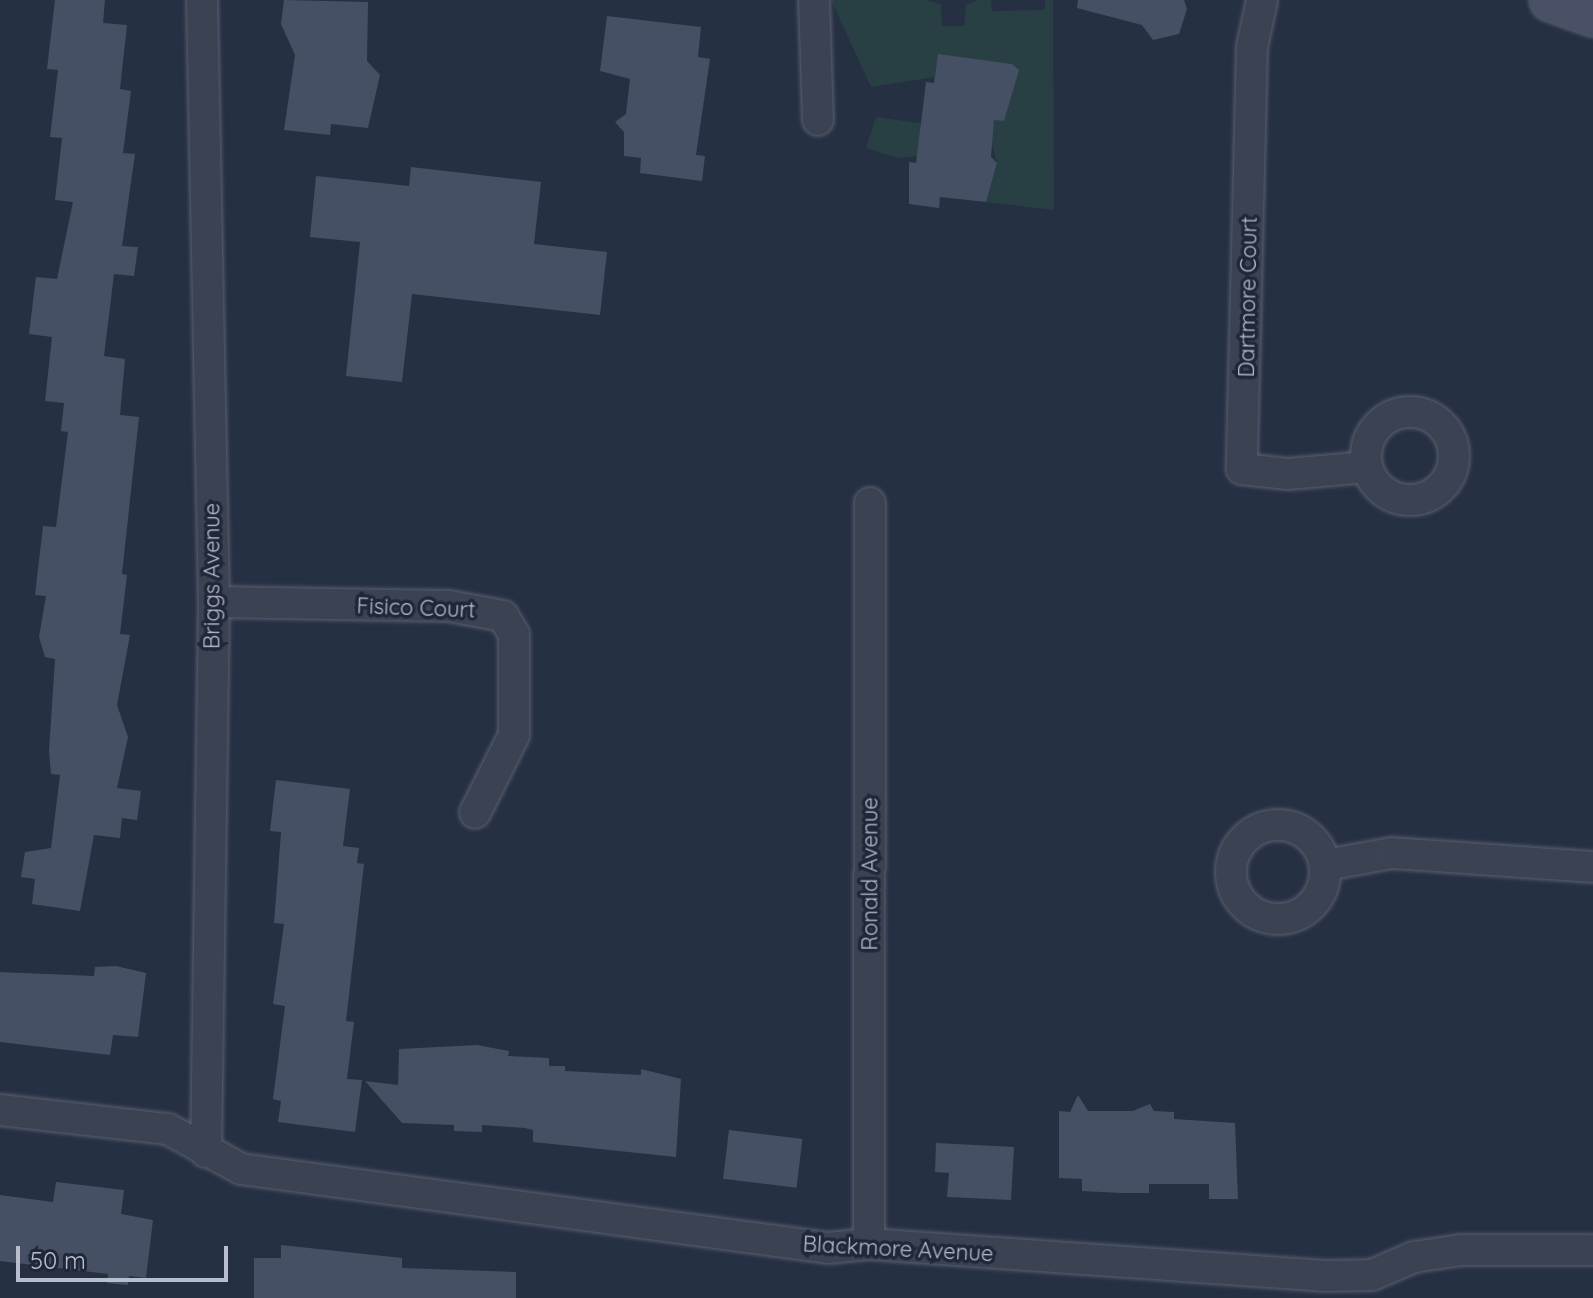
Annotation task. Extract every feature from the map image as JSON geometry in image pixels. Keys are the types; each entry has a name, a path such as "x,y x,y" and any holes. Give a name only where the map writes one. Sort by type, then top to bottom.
{"street":[{"name":"Briggs Avenue","path":"202,0 214,602 206,1152"},
{"path":"814,0 818,120"},
{"name":"Dartmore Court","path":"1262,0 1250,78 1242,469 1288,474 1367,467"},
{"path":"1551,0 1593,15"},
{"name":"Ronald Avenue","path":"869,1244 870,503"},
{"name":"Fisico Court","path":"214,602 449,606 503,616 514,634 514,735 475,813"},
{"path":"1326,865 1392,853 1593,867"},
{"name":"Blackmore Avenue","path":"0,1110 168,1129 206,1152 256,1171 828,1248 869,1244 1323,1276 1372,1275 1414,1257 1461,1250 1593,1250"}],"green space":[{"path":"831,0 927,0 941,5 942,26 964,26 966,5 978,0 991,0 992,11 1045,10 1045,0 1053,0 1054,210 986,202 997,163 992,144 924,137 921,156 897,158 866,148 876,117 968,130 970,117 1004,121 1018,70 1012,64 938,55 935,77 871,87"}],"building":[{"path":"55,0 105,0 103,23 127,25 120,89 131,91 123,153 135,154 122,246 138,247 134,276 114,274 104,356 125,359 120,415 139,417 122,574 127,575 120,634 130,635 117,705 128,737 117,788 141,791 137,820 122,818 120,838 94,835 80,911 32,904 35,879 21,877 25,852 51,848 60,775 51,774 49,751 55,659 45,657 39,637 46,596 35,595 43,526 56,527 68,432 61,431 64,403 45,401 52,337 29,334 36,277 57,279 73,202 55,200 62,138 50,137 58,70 47,69"},
{"path":"284,0 368,2 367,61 380,75 368,128 331,124 330,135 284,130 295,55 281,24"},
{"path":"1078,0 1184,0 1187,9 1179,34 1153,40 1142,25 1077,8"},
{"path":"607,16 701,27 698,57 710,59 696,155 705,156 702,181 640,173 641,158 624,156 624,132 615,122 626,114 630,79 600,71"},
{"path":"938,54 1012,64 1019,70 1004,121 994,120 991,157 997,163 986,202 940,197 939,208 909,204 909,162 916,163 926,82 934,83"},
{"path":"411,167 541,182 534,244 607,252 600,315 412,294 402,382 346,376 360,242 310,237 316,176 409,186"},
{"path":"276,780 350,789 343,846 359,848 357,863 364,864 346,1021 354,1022 347,1079 362,1080 355,1132 278,1122 281,1101 273,1099 285,1006 273,1004 284,924 274,923 281,832 270,831"},
{"path":"116,966 146,973 138,1037 113,1035 110,1055 0,1042 0,972 94,976 95,967"},
{"path":"477,1045 509,1051 508,1056 549,1058 549,1066 565,1066 565,1071 641,1075 641,1069 681,1079 676,1157 533,1142 533,1130 525,1128 482,1125 482,1132 454,1131 454,1125 402,1123 365,1081 398,1085 399,1049"},
{"path":"1078,1095 1088,1111 1133,1111 1150,1104 1154,1111 1174,1112 1174,1119 1235,1123 1238,1199 1209,1199 1209,1184 1149,1184 1149,1193 1121,1193 1082,1191 1082,1179 1059,1178 1059,1111 1070,1112"},
{"path":"729,1130 802,1139 796,1188 723,1179"},
{"path":"936,1143 1014,1147 1011,1200 947,1197 949,1173 935,1172"},
{"path":"56,1182 124,1190 121,1214 153,1220 146,1278 129,1276 128,1285 107,1283 108,1274 0,1261 0,1195 53,1202"},
{"path":"281,1245 402,1258 402,1268 516,1272 516,1298 254,1298 254,1258 281,1258"}]}
